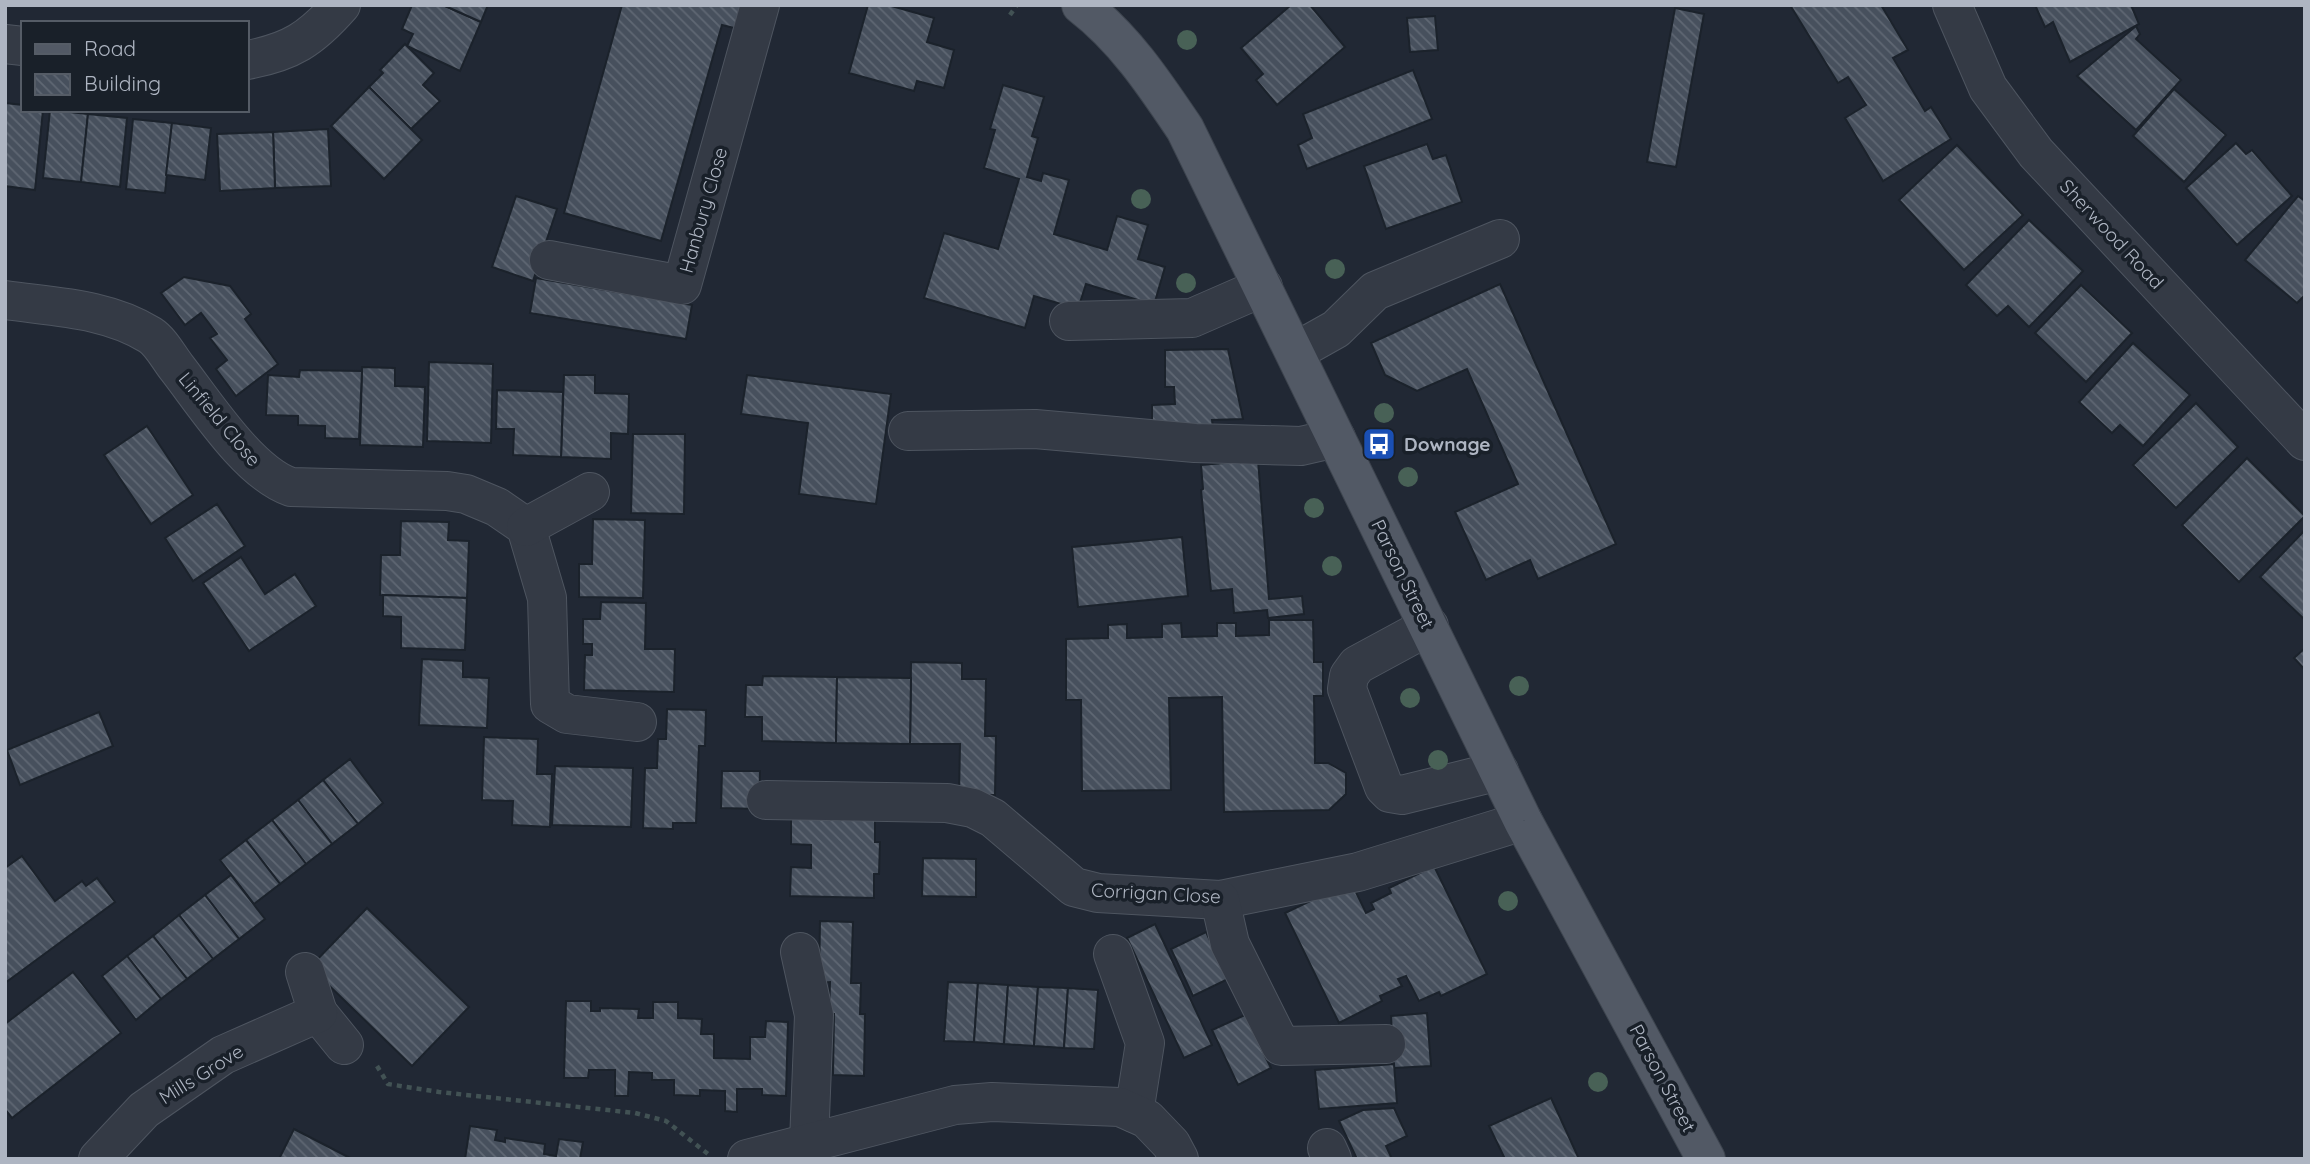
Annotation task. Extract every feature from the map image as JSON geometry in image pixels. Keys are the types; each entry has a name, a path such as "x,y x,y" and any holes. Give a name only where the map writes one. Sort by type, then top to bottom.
{"main road":[{"name":"Parson Street","path":"1099,11 1142,65 1185,129 1523,821 1706,1159"}],"street":[{"path":"248,60 274,55 307,39 341,5"},
{"name":"Hanbury Close","path":"549,260 682,285 760,5"},
{"name":"Sherwood Road","path":"1952,5 1988,88 2036,153 2305,441"},
{"path":"1294,352 1336,329 1375,290 1500,239"},
{"path":"1069,321 1192,318 1263,287"},
{"name":"Linfield Close","path":"5,300 95,312 119,319 153,337 247,456 277,483 291,487 447,491 466,494 497,507 526,527"},
{"path":"908,431 1035,429 1195,443 1301,446 1336,438"},
{"path":"590,492 526,527 547,598 551,704 567,714 637,722"},
{"path":"1429,626 1357,665 1349,676 1347,689 1384,787 1390,793 1402,795 1499,771"},
{"name":"Corrigan Close","path":"766,800 947,803 974,808 993,818 1074,887 1098,893 1220,900 1359,872 1523,821"},
{"path":"1220,900 1230,944 1281,1046 1386,1044"},
{"path":"800,953 814,1015 809,1143"},
{"path":"1113,954 1145,1043 1134,1113"},
{"path":"305,972 318,1013 344,1045"},
{"name":"Mills Grove","path":"98,1159 144,1110 223,1055 318,1013"},
{"path":"747,1159 809,1143 861,1145 955,1105 992,1102 1120,1107 1147,1119 1171,1144 1178,1159"}],"path":[{"path":"1010,16 1017,5"},
{"path":"344,1045 373,1060 388,1084 635,1113 666,1121 714,1159"}],"building":[{"path":"412,5 443,5 481,22 460,71 407,46 413,34 402,29"},
{"path":"443,5 488,5 481,22"},
{"path":"622,5 749,5 742,30 722,25 661,241 564,213"},
{"path":"868,5 888,5 934,18 927,42 954,50 944,88 917,81 914,91 849,73"},
{"path":"1291,5 1310,5 1345,47 1277,105 1256,80 1263,74 1241,48"},
{"path":"1790,5 1881,5 1908,50 1893,58 1925,111 1931,107 1951,139 1883,181 1845,118 1866,105 1848,77 1838,83"},
{"path":"2035,5 2131,5 2139,24 2070,62 2053,22 2045,27"},
{"path":"1675,8 1704,14 1676,167 1647,162"},
{"path":"1435,16 1438,50 1410,52 1407,18"},
{"path":"2136,26 2140,34 2136,39 2181,80 2136,130 2077,76"},
{"path":"405,44 434,73 423,85 440,101 411,129 369,87 383,73 380,70"},
{"path":"1413,70 1432,119 1307,169 1298,145 1312,138 1303,114"},
{"path":"1003,85 1044,97 1032,136 1038,138 1027,177 1041,181 1043,173 1069,180 1054,234 1107,250 1117,216 1148,225 1138,259 1165,267 1154,305 1086,284 1078,309 1034,296 1025,328 924,298 944,233 998,249 1019,179 984,168 995,130 990,129"},
{"path":"369,87 422,140 384,179 331,126"},
{"path":"2174,89 2226,135 2184,182 2133,136"},
{"path":"5,103 21,105 21,112 43,112 35,190 5,186"},
{"path":"50,112 88,114 81,182 43,178"},
{"path":"88,114 127,118 120,187 81,182"},
{"path":"133,119 172,123 165,193 126,189"},
{"path":"172,123 211,128 205,180 166,175"},
{"path":"328,129 331,186 275,188 273,132"},
{"path":"273,132 275,188 220,191 217,134"},
{"path":"2236,143 2246,154 2252,150 2292,196 2237,245 2186,188"},
{"path":"1427,144 1433,159 1446,155 1462,202 1386,229 1364,166"},
{"path":"1957,145 2023,215 1964,270 1899,200"},
{"path":"516,196 557,209 533,281 492,267"},
{"path":"2298,196 2305,201 2305,295 2297,303 2245,260"},
{"path":"2029,220 2083,271 2029,327 2008,306 1997,316 1966,285"},
{"path":"184,277 230,286 251,314 245,319 278,364 236,396 216,369 227,360 210,338 217,334 201,313 185,325 161,293"},
{"path":"536,278 692,305 686,339 530,313"},
{"path":"1500,284 1616,544 1538,579 1530,560 1486,580 1455,512 1518,484 1467,369 1417,391 1385,375 1371,343"},
{"path":"2081,285 2132,333 2086,382 2035,333"},
{"path":"2133,343 2190,395 2143,446 2120,425 2112,433 2079,402"},
{"path":"1228,349 1243,419 1212,420 1213,427 1152,423 1152,405 1175,404 1174,387 1165,387 1165,350"},
{"path":"429,362 493,364 491,443 427,441"},
{"path":"362,367 395,368 395,386 425,387 423,447 360,445"},
{"path":"300,370 362,371 359,439 325,438 325,426 298,425 298,416 266,415 268,375 299,377"},
{"path":"564,375 595,375 595,393 629,394 628,434 611,433 611,459 561,457"},
{"path":"747,375 891,394 876,504 799,494 808,423 741,414"},
{"path":"497,390 563,392 561,457 513,455 514,429 496,429"},
{"path":"2196,403 2238,447 2176,508 2133,465"},
{"path":"147,426 193,495 151,524 104,455"},
{"path":"633,434 685,434 684,514 631,513"},
{"path":"2247,458 2305,516 2239,582 2182,525"},
{"path":"1258,460 1269,599 1302,596 1304,614 1268,618 1267,610 1234,613 1232,589 1211,591 1201,465"},
{"path":"217,504 245,546 193,581 165,538"},
{"path":"593,519 645,520 643,598 579,597 579,564 592,564"},
{"path":"401,521 449,522 448,540 469,541 467,598 380,595 381,555 400,555"},
{"path":"2305,530 2305,620 2260,577"},
{"path":"1182,537 1188,596 1078,607 1072,547"},
{"path":"241,557 265,594 295,574 316,606 249,651 203,583"},
{"path":"383,595 467,598 465,650 401,648 401,617 383,616"},
{"path":"601,602 646,603 645,649 675,649 674,692 584,690 585,655 592,655 592,644 583,644 583,619 600,619"},
{"path":"1269,620 1313,620 1314,662 1323,662 1323,696 1314,696 1315,763 1328,763 1346,773 1346,794 1329,810 1224,812 1222,697 1169,698 1171,790 1082,791 1081,700 1066,700 1066,639 1108,638 1108,625 1127,624 1127,638 1162,637 1162,624 1181,623 1182,637 1217,636 1217,623 1236,623 1236,636 1269,635"},
{"path":"2305,648 2305,670 2294,658"},
{"path":"422,659 463,661 463,677 489,678 487,728 419,725"},
{"path":"911,662 962,663 962,679 986,679 985,736 996,736 995,795 959,795 960,744 910,744"},
{"path":"763,676 837,677 836,743 762,741 762,717 745,717 746,685 762,685"},
{"path":"837,677 911,678 910,744 836,743"},
{"path":"667,709 706,710 705,746 699,746 696,823 673,823 673,829 643,828 645,768 657,768 658,739 666,739"},
{"path":"99,712 113,746 20,785 7,750"},
{"path":"484,737 538,739 537,774 552,774 550,827 512,825 513,801 482,800"},
{"path":"350,759 383,803 358,824 323,780"},
{"path":"555,766 633,768 631,827 552,825"},
{"path":"722,771 760,771 759,809 721,808"},
{"path":"323,780 358,824 332,844 298,800"},
{"path":"298,800 332,844 306,864 272,820"},
{"path":"791,817 875,818 875,842 880,842 879,874 874,874 874,898 790,896 791,867 811,868 811,845 791,844"},
{"path":"272,820 306,864 280,884 246,840"},
{"path":"246,840 280,884 254,904 220,860"},
{"path":"22,856 55,901 82,881 86,886 97,878 115,902 5,983 5,868"},
{"path":"923,858 976,859 976,897 922,896"},
{"path":"1434,866 1487,974 1441,996 1439,992 1419,1001 1406,976 1398,979 1402,986 1380,996 1382,1001 1339,1023 1285,913 1329,892 1353,886 1366,913 1374,909 1371,903 1391,893 1389,888"},
{"path":"231,875 265,919 239,939 205,895"},
{"path":"205,895 239,939 213,959 179,915"},
{"path":"367,908 469,1007 412,1066 310,967"},
{"path":"179,915 213,959 187,979 153,936"},
{"path":"820,921 853,922 851,983 861,983 860,1014 865,1014 864,1076 833,1075 834,1014 829,1014 830,982 819,983"},
{"path":"1155,924 1212,1045 1184,1058 1127,938"},
{"path":"1206,932 1228,979 1193,996 1171,949"},
{"path":"153,936 187,979 161,999 127,956"},
{"path":"127,956 161,999 136,1020 102,976"},
{"path":"73,972 121,1033 12,1118 5,1109 5,1024"},
{"path":"948,982 978,983 974,1042 944,1041"},
{"path":"978,983 1008,985 1004,1044 974,1042"},
{"path":"1008,985 1038,987 1034,1046 1004,1044"},
{"path":"1038,987 1068,988 1064,1048 1034,1046"},
{"path":"1068,988 1098,990 1094,1049 1064,1048"},
{"path":"566,1001 591,1001 591,1011 600,1011 600,1008 639,1009 638,1018 653,1018 653,1002 678,1002 678,1018 702,1019 701,1034 714,1034 714,1058 750,1059 750,1037 765,1037 766,1021 788,1022 786,1096 762,1095 762,1089 737,1089 737,1112 725,1111 725,1091 700,1090 700,1096 674,1095 674,1080 652,1080 652,1073 629,1072 628,1096 615,1096 615,1070 589,1070 588,1078 564,1078"},
{"path":"1427,1013 1431,1066 1394,1068 1391,1016"},
{"path":"1245,1015 1271,1068 1238,1085 1212,1030"},
{"path":"1394,1064 1397,1103 1319,1109 1315,1070"},
{"path":"1551,1098 1579,1159 1505,1159 1489,1126"},
{"path":"1394,1108 1407,1136 1386,1146 1392,1159 1357,1159 1339,1121 1363,1110"},
{"path":"470,1126 497,1130 495,1140 505,1142 505,1138 545,1144 544,1154 556,1156 559,1139 583,1142 580,1159 465,1159"},
{"path":"294,1129 352,1159 279,1159"}],"place":[{"name":"Downage","path":"1379,444"}]}
